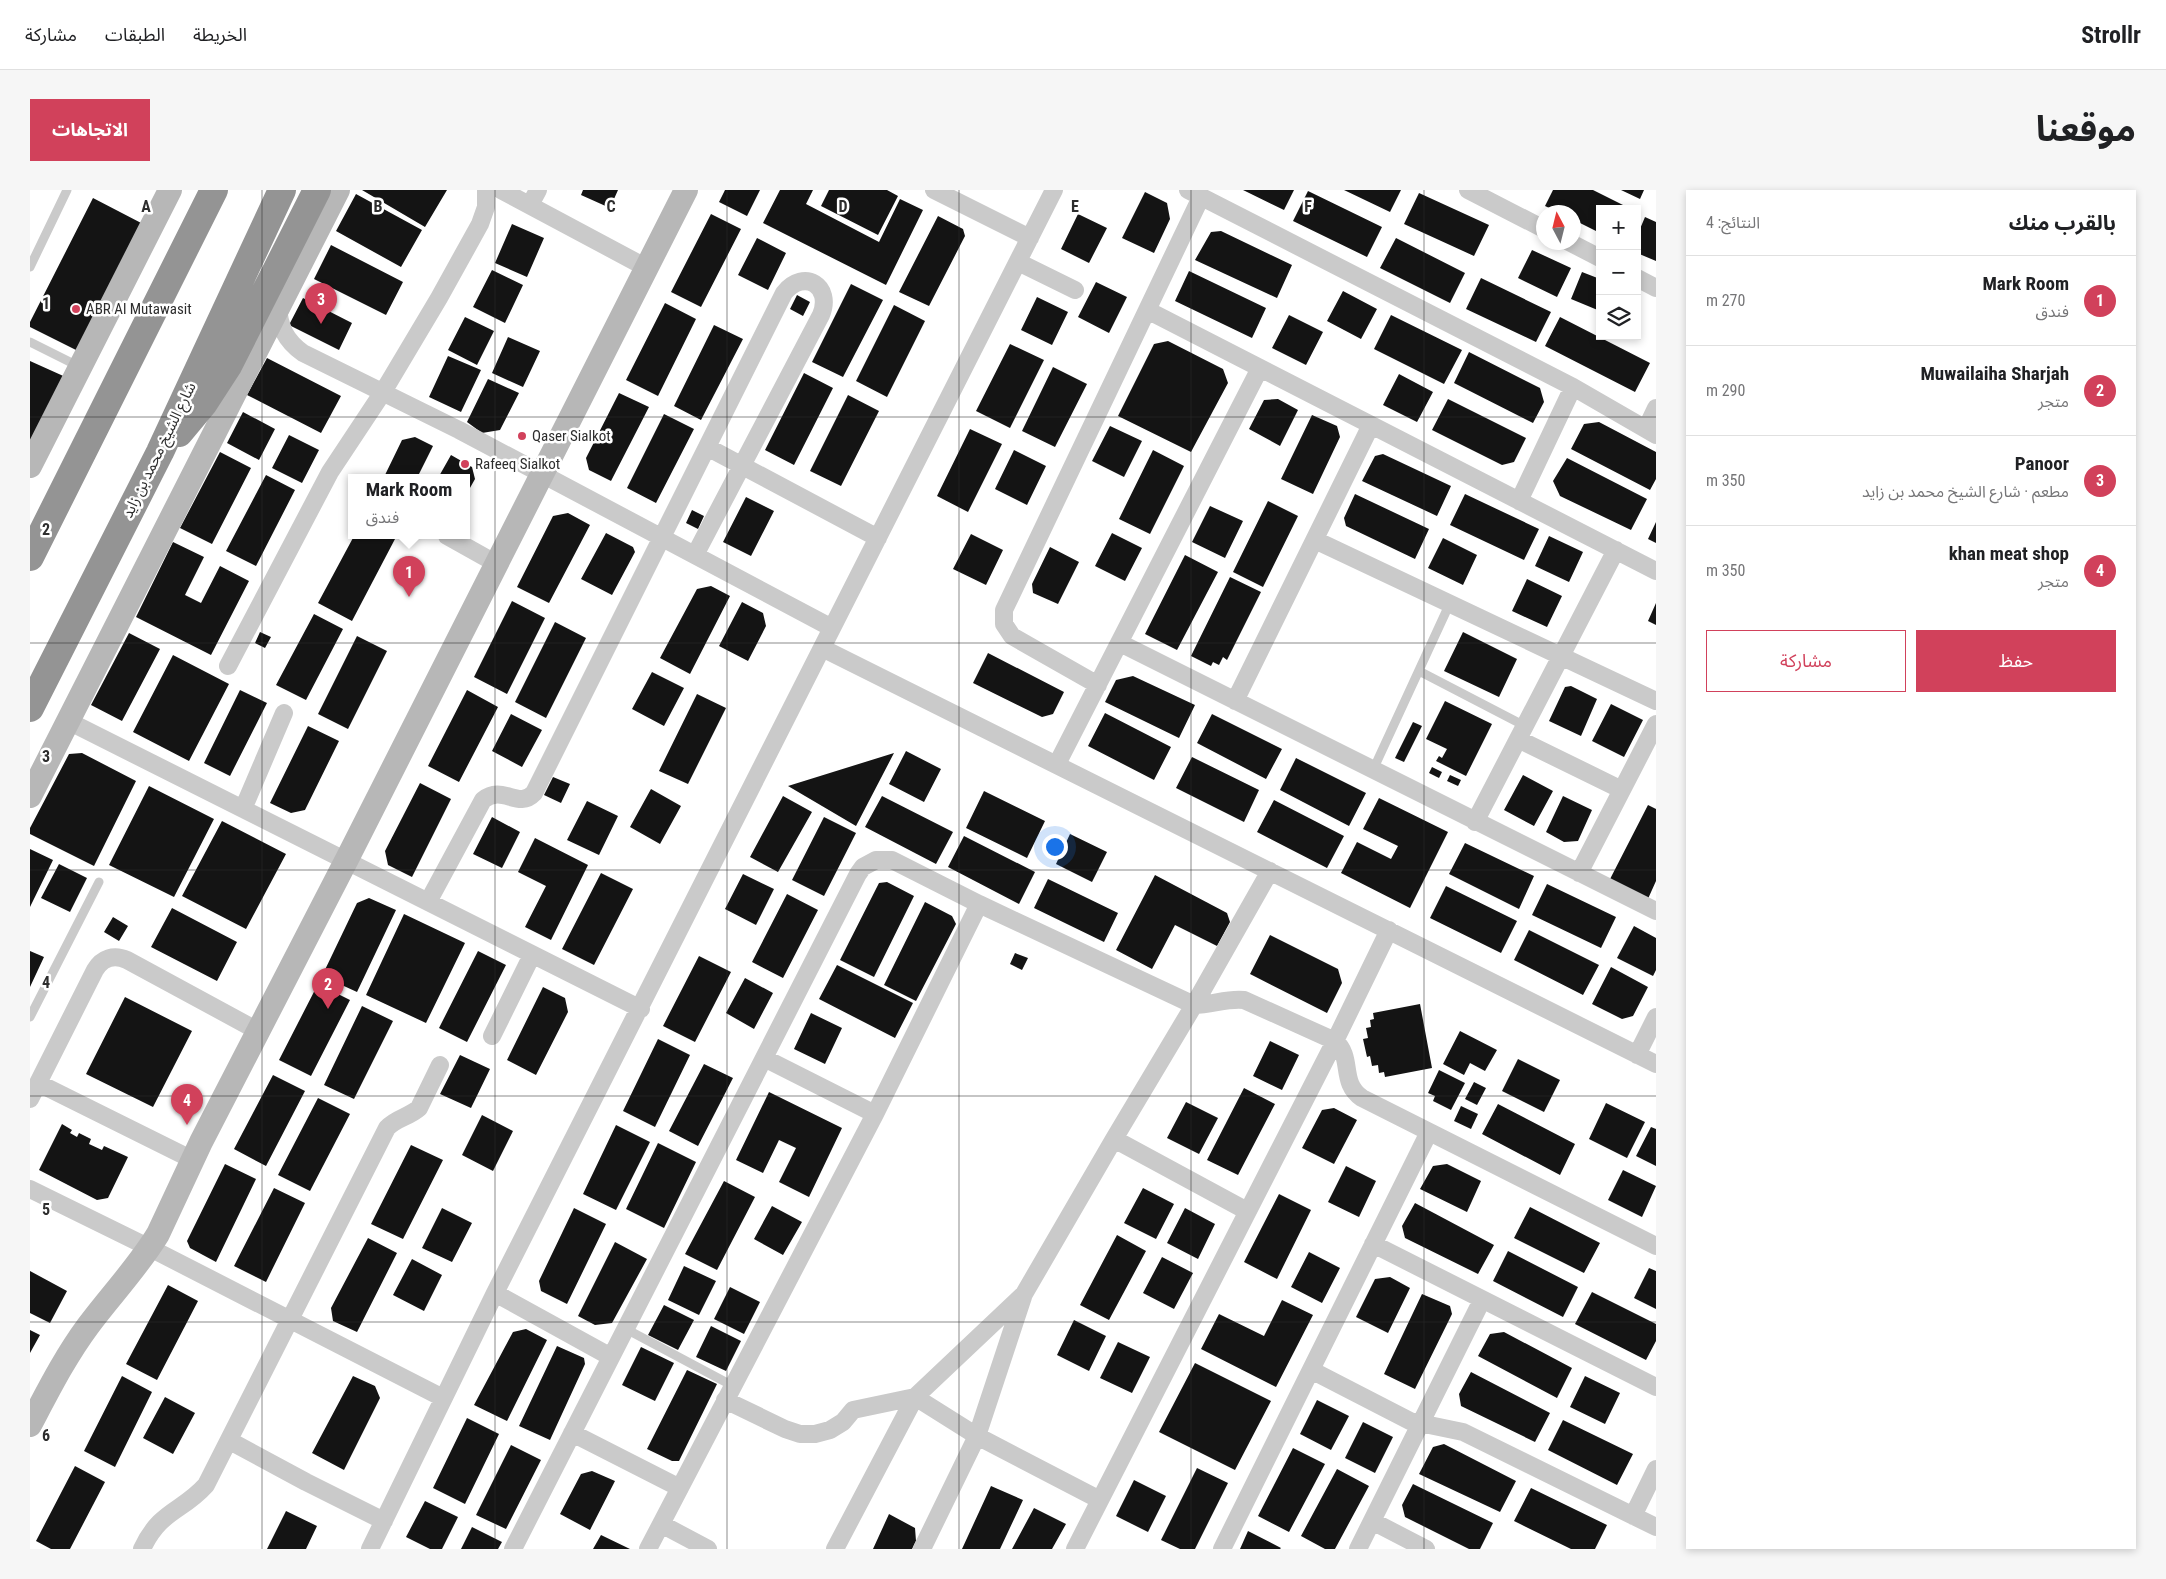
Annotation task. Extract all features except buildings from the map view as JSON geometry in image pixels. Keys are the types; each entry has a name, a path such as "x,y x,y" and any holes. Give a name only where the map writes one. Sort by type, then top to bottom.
{"highway":[{"path":"30,557 214,190"},
{"name":"شارع الشيخ محمد بن زايد","path":"30,708 160,452 282,190"},
{"path":"160,452 190,420 221,378 317,190"}],"street":[{"path":"30,466 170,190"},
{"path":"30,796 338,190"},
{"path":"228,666 330,472 383,392 480,224 486,207 486,190"},
{"path":"501,190 534,198 647,268"},
{"path":"30,1425 72,1350 150,1248 258,1031 686,190"},
{"path":"934,190 1030,238"},
{"path":"370,1549 442,1398 1054,190"},
{"path":"1468,190 1536,225"},
{"path":"1098,685 1012,636 1004,624 1004,610 1147,310 1194,193 1573,387 1651,432 1656,408"},
{"path":"1581,248 1596,256"},
{"path":"1018,262 1075,290"},
{"path":"1641,280 1656,288"},
{"path":"428,902 483,800 500,793 520,800 526,799 534,793 784,293 790,286 798,282 806,281 815,284 821,290 824,298 824,307 695,555"},
{"path":"278,306 280,325 296,347 460,430 832,628"},
{"path":"1147,310 1656,571"},
{"path":"1057,764 1260,368"},
{"path":"1520,501 1573,387"},
{"path":"1236,701 1372,425"},
{"path":"707,447 878,538"},
{"path":"452,539 497,564"},
{"path":"1315,540 1656,701"},
{"path":"1475,822 1616,550"},
{"path":"1120,643 1656,911"},
{"path":"822,648 1656,1064"},
{"path":"243,809 284,713"},
{"path":"68,722 641,1008"},
{"path":"1579,873 1656,724"},
{"path":"1521,732 1622,790"},
{"path":"513,1549 858,874 869,863 884,859 892,860 979,904 1194,1005 1208,1005 1232,999 1244,1000 1334,1041 1343,1050 1349,1083 1357,1094 1656,1246"},
{"path":"922,1549 977,1436 1024,1294 1194,1005 1270,871"},
{"path":"648,1549 875,1114 979,904"},
{"path":"1075,1549 1389,930"},
{"path":"492,1036 532,955"},
{"path":"193,1160 34,1091 98,964 109,958 121,957 258,1031"},
{"path":"1637,1055 1656,1017"},
{"path":"764,1058 875,1114"},
{"path":"142,1549 153,1528 161,1520 206,1485 291,1321 387,1128 398,1118 415,1112 419,1108 440,1065"},
{"path":"1222,1549 1429,1132"},
{"path":"1114,1139 1247,1211"},
{"path":"30,1189 150,1248 442,1398"},
{"path":"1373,1244 1656,1387"},
{"path":"495,1293 611,1357"},
{"path":"835,1549 915,1397 1024,1294"},
{"path":"1358,1549 1482,1300"},
{"path":"1311,1370 1400,1416 1421,1424 1463,1432 1656,1527"},
{"path":"729,1393 785,1429 800,1434 815,1434 830,1430 844,1422 853,1410 915,1397 977,1436 1100,1500"},
{"path":"572,1433 680,1488"},
{"path":"230,1440 306,1482 384,1521"},
{"path":"1633,1516 1656,1469"},
{"path":"1372,1521 1426,1549"},
{"path":"661,1524 708,1549"}],"lane":[{"path":"30,267 67,190"},
{"path":"30,342 80,367"},
{"path":"1374,770 1450,604"},
{"path":"1419,671 1521,732"},
{"path":"30,1017 99,882"},
{"path":"626,1329 729,1393"}],"place":[{"name":"ABR Al Mutawasit","path":"76,309"},
{"name":"Panoor","path":"321,324"},
{"name":"Qaser Sialkot","path":"522,436"},
{"name":"Rafeeq Sialkot","path":"465,464"},
{"name":"Mark Room","path":"409,597"},
{"name":"Muwailaiha Sharjah","path":"328,1009"},
{"name":"khan meat shop","path":"187,1125"}]}
